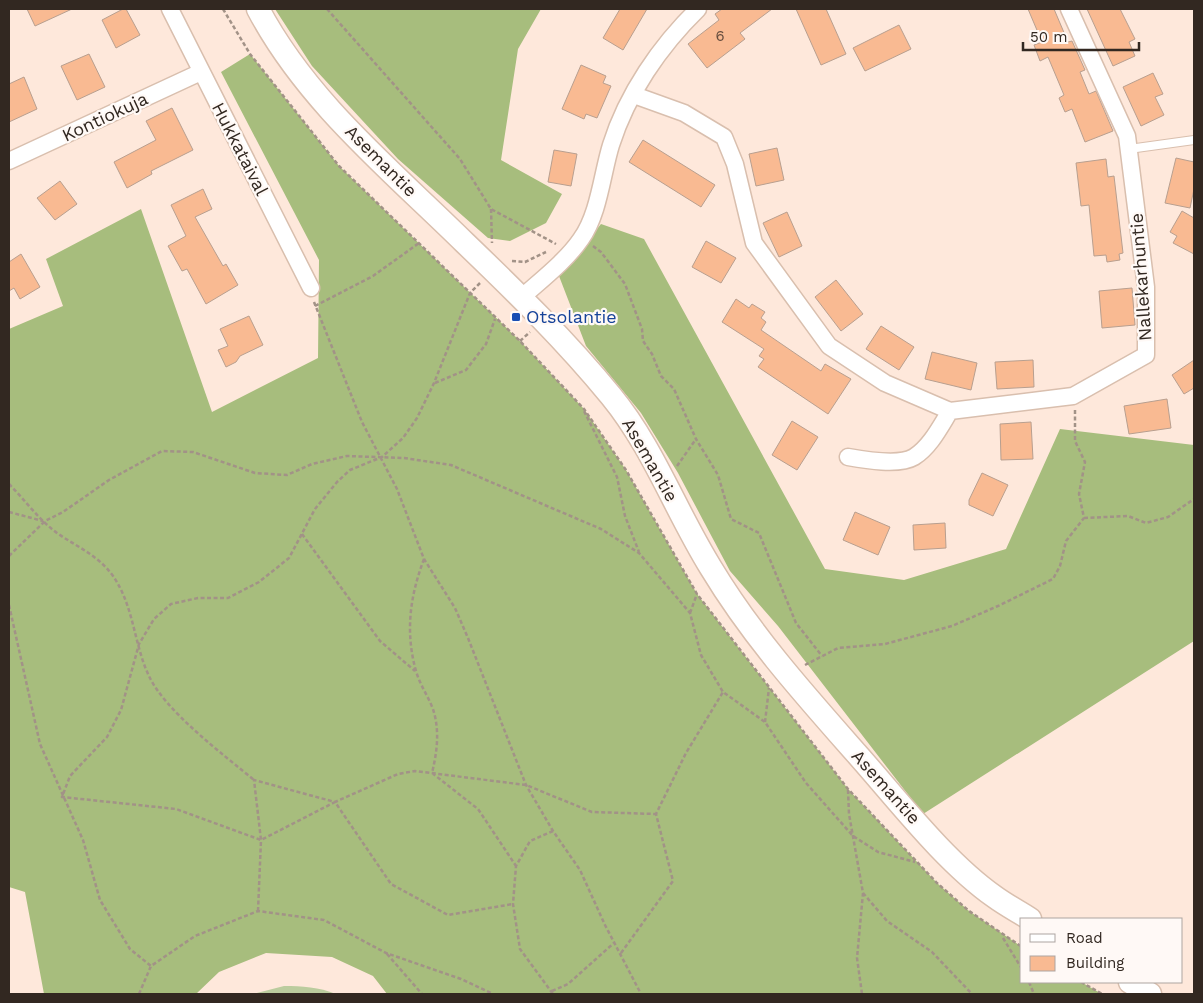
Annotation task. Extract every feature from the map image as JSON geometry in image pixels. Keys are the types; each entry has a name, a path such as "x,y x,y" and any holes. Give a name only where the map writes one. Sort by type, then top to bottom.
{"main road":[{"name":"Asemantie","path":"258,9 297,72 358,140 565,341 614,399 664,480 709,566 762,644 787,676 916,821 962,869 993,896 1028,918"},
{"path":"1132,983 1150,994"}],"street":[{"name":"Hukkataival","path":"170,9 311,288"},
{"path":"521,298 582,238 597,200 610,146 624,107 634,95 655,57 676,30 698,9"},
{"name":"Nallekarhuntie","path":"950,411 1073,396 1146,355 1146,287 1127,136 1069,9"},
{"name":"Kontiokuja","path":"9,161 201,72"},
{"path":"634,95 684,113 724,137 736,164 754,243 829,346 885,383 950,411 933,437 913,458 882,463 848,457"}],"lane":[{"path":"1128,149 1194,140"}],"path":[{"path":"223,9 250,54 339,166 470,293"},
{"path":"327,9 460,159 491,209 556,244"},
{"path":"62,797 70,776 107,737 121,710 139,644 154,619 171,604 198,598 228,598 258,582 289,558 315,509 337,482 350,470 382,457 408,432 418,418 434,383 470,293 489,267 492,250 491,209"},
{"path":"489,267 504,261 525,262 542,256 563,238"},
{"path":"582,238 601,252 626,284 642,328 643,340 652,354 661,376 674,389 696,439 718,474 731,519 759,533 796,623 822,656"},
{"path":"315,306 373,276 419,243"},
{"path":"311,288 315,306 362,422 382,457 397,489 424,559 455,608 526,785 553,831 580,870 605,925 641,994"},
{"path":"434,383 466,370 486,344 495,319"},
{"path":"520,341 530,332"},
{"path":"1073,396 1075,441 1085,462 1079,494 1084,518"},
{"path":"584,410 617,477 625,516 639,553"},
{"path":"664,480 670,476 696,439"},
{"path":"9,556 45,521 64,512 109,480 162,451 194,452 255,473 287,475 312,464 347,456 382,457 450,465 601,529 639,553 690,613 701,655 723,692 765,722 806,784 853,836 878,852 917,862"},
{"path":"9,484 56,532 92,554 114,577 128,609 149,677 168,702 213,748 254,780 335,802 391,884 448,915 513,904"},
{"path":"801,667 838,648 885,644 952,626 1052,579 1060,566 1066,541 1084,518 1128,516 1146,523 1168,518 1194,499"},
{"path":"9,512 45,521"},
{"path":"302,534 380,641 416,672"},
{"path":"424,559 413,588 410,644 416,672 433,711 438,744 432,773"},
{"path":"690,613 696,594"},
{"path":"9,605 40,744 62,797 83,840 100,900 130,949 151,966"},
{"path":"765,722 769,688"},
{"path":"621,953 673,880 656,814 686,753 723,692"},
{"path":"62,797 176,809 261,840 335,802 398,774 415,771 526,785 592,812 656,814"},
{"path":"432,773 478,809 516,866"},
{"path":"254,780 261,840 258,911"},
{"path":"848,789 853,836 863,893 857,958 862,994"},
{"path":"553,831 530,841 516,866 513,904 520,950 553,993 568,984 615,942"},
{"path":"863,893 887,921 932,952 972,994"},
{"path":"139,994 151,966 195,936 258,911 324,920 386,953 462,979 493,994"},
{"path":"1002,935 1020,965"},
{"path":"386,953 422,994"},
{"path":"1083,983 1102,994"}],"green space":[{"path":"275,9 541,9 518,49 501,160 562,194 546,223 510,241 488,238 398,159 312,66"},
{"path":"250,54 339,166 520,341 584,409 626,470 697,594 848,789 937,883 969,911 1020,946 1020,983 1083,983 1102,994 387,994 373,976 332,957 266,953 219,972 196,994 44,994 25,892 9,887 9,329 63,306 46,259 141,209 212,412 318,358 319,260 221,72"},
{"path":"601,224 644,239 825,569 904,580 1006,549 1060,429 1194,445 1194,641 923,814 778,626 730,571 678,473 641,413 586,346 559,276"},
{"path":"284,986 310,987 336,994 253,994"}],"building":[{"path":"27,9 72,9 35,26"},
{"path":"126,9 140,35 116,48 102,20"},
{"path":"620,9 647,9 623,50 603,38"},
{"path":"722,9 772,9 740,33 745,39 707,68 688,44 719,20 715,14"},
{"path":"796,9 826,9 846,54 821,65"},
{"path":"1028,9 1054,9 1068,42 1072,41 1085,70 1080,72 1089,94 1096,91 1113,131 1085,142 1072,109 1065,112 1059,98 1064,95 1048,57 1040,61 1034,45 1042,42"},
{"path":"1087,9 1120,9 1135,39 1129,42 1135,56 1113,66"},
{"path":"899,25 911,49 865,71 853,48"},
{"path":"89,54 105,87 77,100 61,66"},
{"path":"581,65 606,76 603,83 611,86 597,118 586,114 584,119 562,109"},
{"path":"1153,73 1163,94 1155,97 1164,115 1141,126 1123,87"},
{"path":"24,77 37,109 9,122 9,84"},
{"path":"172,108 193,150 151,171 152,174 127,188 114,162 156,140 146,121"},
{"path":"643,140 715,185 701,207 629,162"},
{"path":"777,148 784,180 756,186 749,154"},
{"path":"554,150 577,154 571,186 548,182"},
{"path":"1176,158 1194,162 1194,189 1190,208 1165,203"},
{"path":"1106,159 1108,177 1114,176 1123,253 1119,254 1120,260 1107,262 1106,255 1094,256 1089,205 1081,206 1076,163"},
{"path":"60,181 77,204 55,220 37,198"},
{"path":"203,189 212,209 195,217 223,266 226,264 238,285 206,304 187,269 182,271 168,246 186,236 171,205"},
{"path":"1182,211 1194,218 1194,254 1173,243 1177,236 1170,232"},
{"path":"787,212 802,246 779,257 763,223"},
{"path":"706,241 736,258 721,283 692,267"},
{"path":"21,254 40,287 20,299 14,288 9,291 9,262"},
{"path":"836,280 863,314 841,331 815,297"},
{"path":"1132,288 1135,325 1102,328 1099,291"},
{"path":"736,299 749,308 752,304 765,312 761,318 766,322 761,330 821,371 825,364 851,379 828,414 758,367 764,359 759,356 764,349 722,322"},
{"path":"249,316 263,345 240,356 236,362 226,367 218,350 228,346 220,329"},
{"path":"881,326 914,347 899,370 866,349"},
{"path":"932,352 977,363 971,390 925,379"},
{"path":"1033,360 1034,387 997,389 995,362"},
{"path":"1194,360 1194,388 1184,394 1172,375"},
{"path":"1167,399 1171,428 1129,434 1124,406"},
{"path":"792,421 818,437 797,470 772,455"},
{"path":"1031,422 1033,459 1001,460 1000,424"},
{"path":"982,473 1008,485 993,516 969,505 969,500"},
{"path":"855,512 890,527 878,555 843,540"},
{"path":"945,523 946,548 914,550 913,525"}],"place":[{"name":"Otsolantie","path":"516,317"}]}
